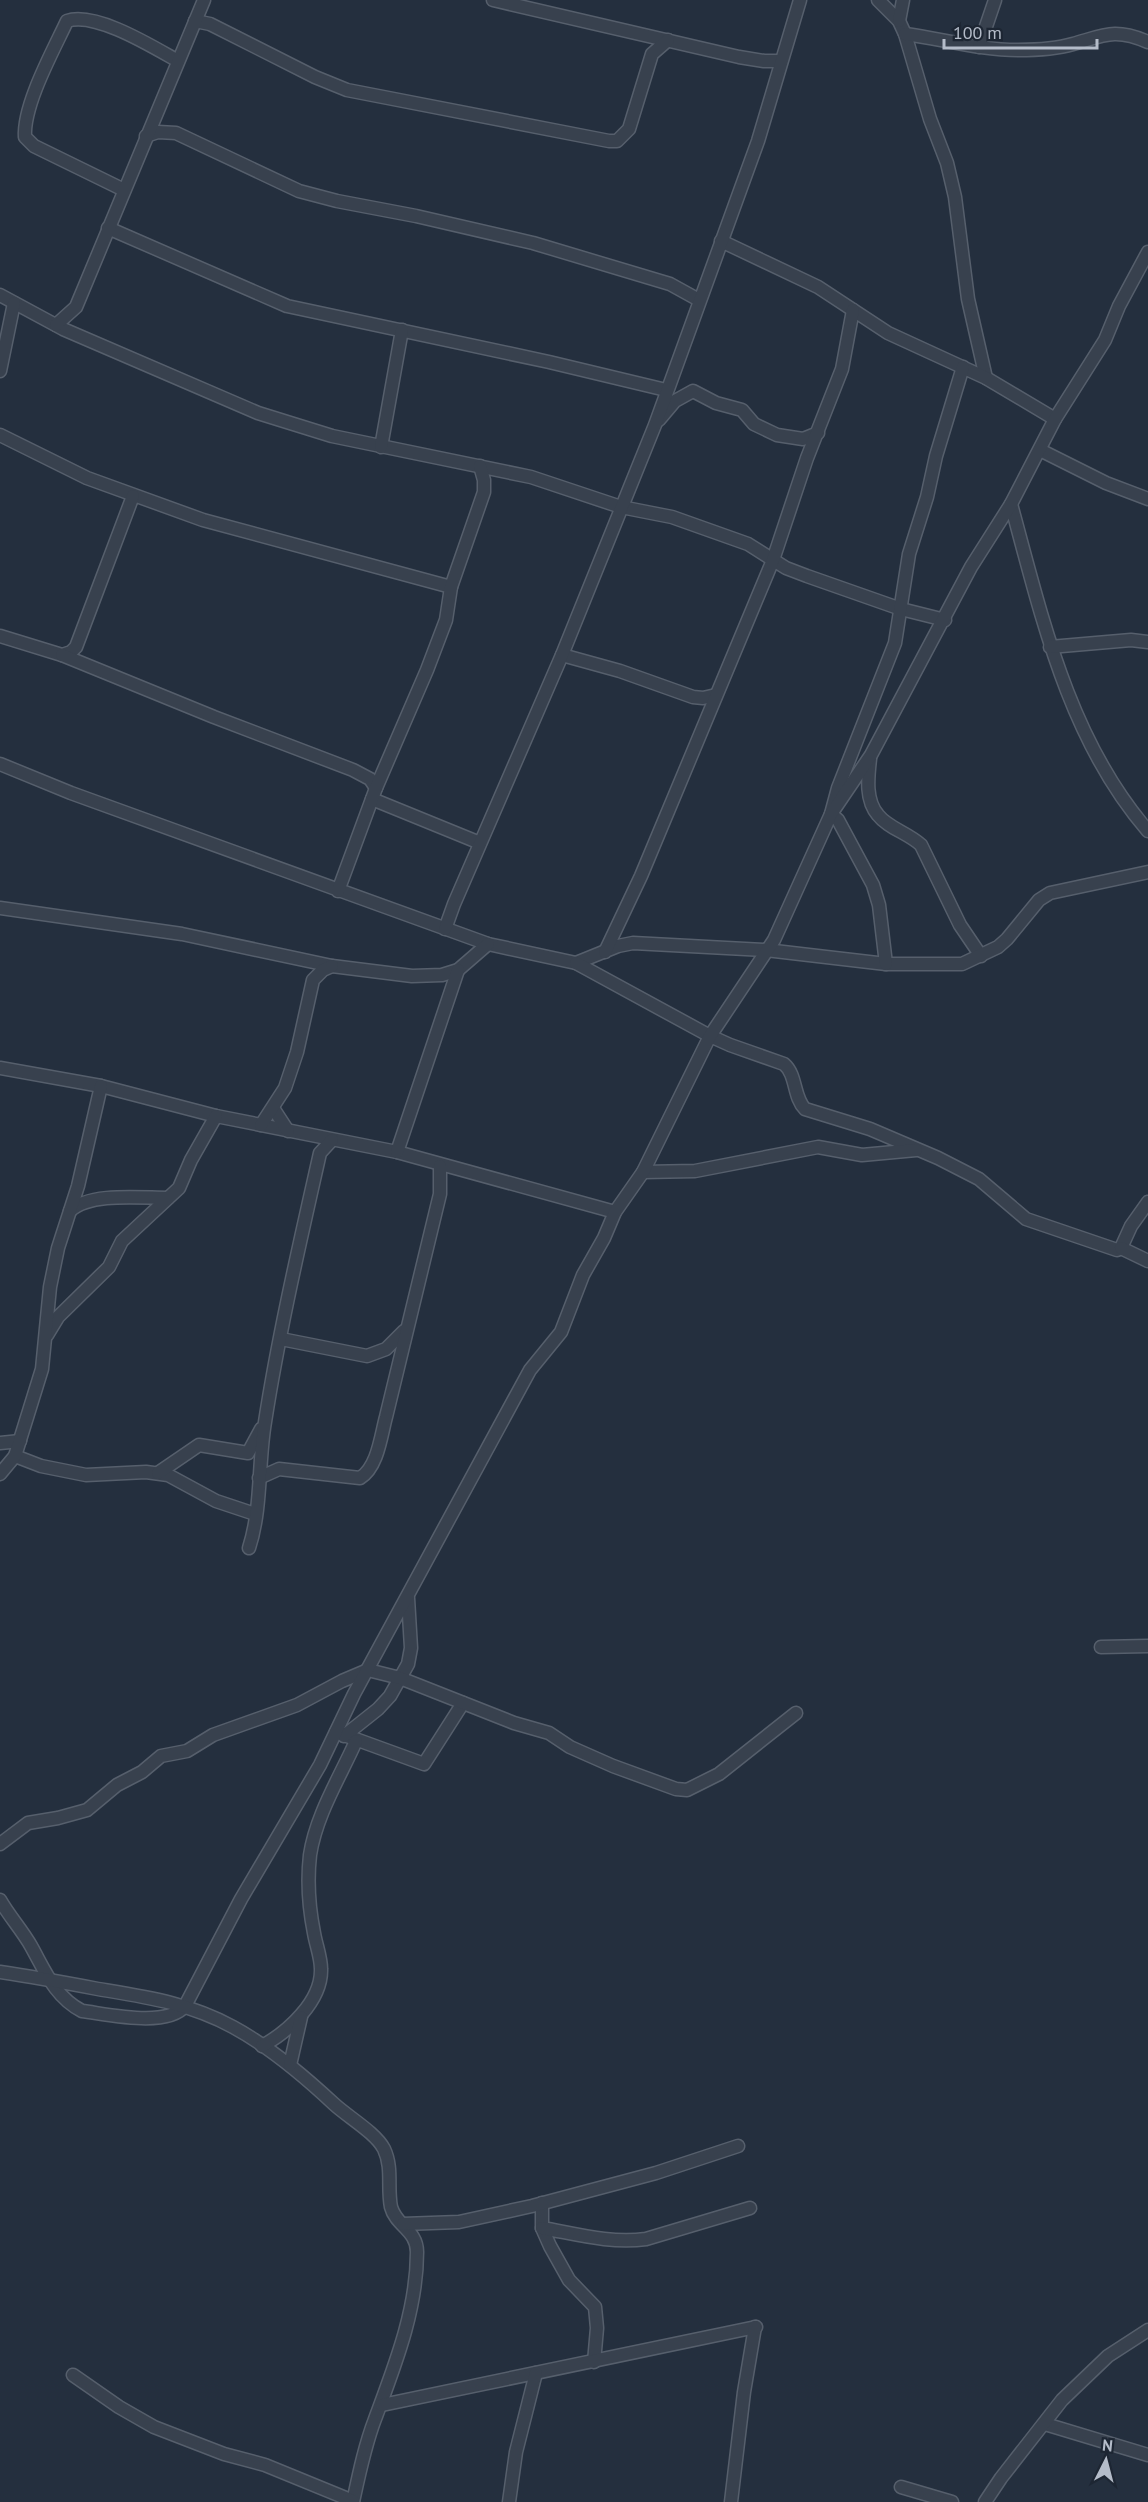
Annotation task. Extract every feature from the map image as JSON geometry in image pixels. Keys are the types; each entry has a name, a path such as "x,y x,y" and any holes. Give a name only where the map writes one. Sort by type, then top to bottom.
{"street":[{"path":"56,325 76,307 204,0"},
{"path":"493,0 739,57 781,61"},
{"path":"445,929 562,655 654,425 758,141 800,0"},
{"path":"878,0 899,21 905,34 930,119 947,163 955,197 968,299 986,378"},
{"path":"899,21 903,0"},
{"path":"979,47 995,0"},
{"path":"124,190 34,146 25,137 24,123 39,84 67,21 72,19 94,21 151,45 178,61"},
{"path":"195,21 210,24 315,77 347,90 609,141 621,139 629,129 652,54 668,40"},
{"path":"905,34 979,47 1016,50 1072,45 1101,34 1117,33 1148,42"},
{"path":"146,136 158,132 176,133 299,191 544,246 670,284 699,300"},
{"path":"108,228 287,306 666,390"},
{"path":"721,241 808,282 888,333 986,378 1055,419"},
{"path":"831,814 871,755 916,667 945,620 971,567 1011,504 1055,419 1105,340 1119,306 1148,252"},
{"path":"0,295 56,325 258,413 332,436 558,484 621,507 672,517 748,544 773,560 807,576 901,609 945,620"},
{"path":"0,371 14,303"},
{"path":"605,952 641,876 773,560 807,458 842,369 853,310"},
{"path":"381,447 402,330"},
{"path":"290,2066 302,2016 318,1986 321,1969 309,1899 310,1856 345,1736 368,1670 530,1370 561,1332 583,1275 604,1238 615,1212 643,1172 710,1036 774,940 788,912 831,814 838,788 895,642 909,554 963,367"},
{"path":"654,425 675,401 693,391 716,403 742,410 754,424 777,435 803,439 818,433"},
{"path":"0,435 87,478 213,523 451,587"},
{"path":"1040,450 1106,483 1148,499"},
{"path":"338,891 374,794 446,620 451,587 484,492 484,480 480,466"},
{"path":"62,655 71,652 76,647 133,496"},
{"path":"1011,504 1050,647 1101,767 1132,813 1148,831"},
{"path":"0,636 62,655 365,775 370,779 374,794"},
{"path":"1050,647 1131,640 1148,642"},
{"path":"562,655 620,671 693,696 703,698 716,694"},
{"path":"871,755 867,779 871,801 878,815 913,837 921,845 960,925 981,956"},
{"path":"0,764 71,793 488,944 576,963 710,1036 784,1064 790,1068 799,1100 805,1109 847,1121 980,1179 1026,1219 1113,1250 1121,1248 1148,1261"},
{"path":"374,794 480,843"},
{"path":"831,814 838,820 865,866 873,885 879,905 886,964"},
{"path":"576,963 633,943 766,950 886,964 944,966 962,964 981,956 1007,939 1039,900 1050,893 1148,872"},
{"path":"0,908 182,934 332,966 412,976 442,975 458,970 488,944"},
{"path":"261,1125 285,1088 297,1052 314,980 322,970 332,966"},
{"path":"397,1152 458,970"},
{"path":"0,1068 101,1086 216,1116 397,1152 440,1166 615,1212"},
{"path":"0,1474 15,1456 42,1369 50,1287 78,1186 101,1086"},
{"path":"273,1108 288,1131"},
{"path":"46,1336 58,1317 109,1267 122,1240 179,1188 191,1160 216,1116"},
{"path":"313,1136 320,1153"},
{"path":"249,1548 255,1531 264,1424 281,1339 320,1153 332,1140"},
{"path":"643,1172 695,1171 818,1147 861,1155 917,1150"},
{"path":"259,1478 279,1469 356,1478 364,1475 377,1451 440,1194 440,1166"},
{"path":"69,1212 76,1205 93,1200 168,1198"},
{"path":"1121,1248 1131,1226 1148,1202"},
{"path":"281,1339 367,1356 386,1349 407,1328"},
{"path":"158,1473 199,1445 248,1453 264,1424"},
{"path":"0,1443 20,1441"},
{"path":"15,1456 41,1466 86,1475 158,1473 177,1478 216,1501 255,1514"},
{"path":"0,1900 31,1945 48,1980 68,2003 82,2011 155,2018 181,2011 241,1899 320,1765 345,1736 390,1696 400,1678 411,1657 408,1596"},
{"path":"1101,1647 1148,1646"},
{"path":"0,1844 28,1823 87,1810 117,1785 142,1772 162,1756 187,1751 213,1735 297,1705 368,1670 400,1678 514,1723 549,1733 570,1747 613,1766 676,1789 687,1790 719,1774 796,1713"},
{"path":"345,1736 424,1764 463,1703"},
{"path":"0,1972 149,1996 185,2006 234,2027 290,2066 380,2142 390,2169 391,2208 417,2242 413,2298 398,2359 382,2405 375,2418 353,2502 265,2465 224,2454 154,2427 119,2407 73,2374"},
{"path":"262,2046 278,2038 302,2016"},
{"path":"403,2224 459,2222 542,2203 656,2173 738,2146"},
{"path":"542,2203 542,2228 569,2280 595,2307 597,2328 594,2362"},
{"path":"542,2228 631,2241 646,2239 750,2208"},
{"path":"382,2405 756,2327 744,2392 732,2502"},
{"path":"985,2502 1062,2400 1108,2356 1148,2330"},
{"path":"509,2502 516,2452 536,2373"},
{"path":"1045,2424 1148,2455"},
{"path":"901,2487 952,2502"}]}
